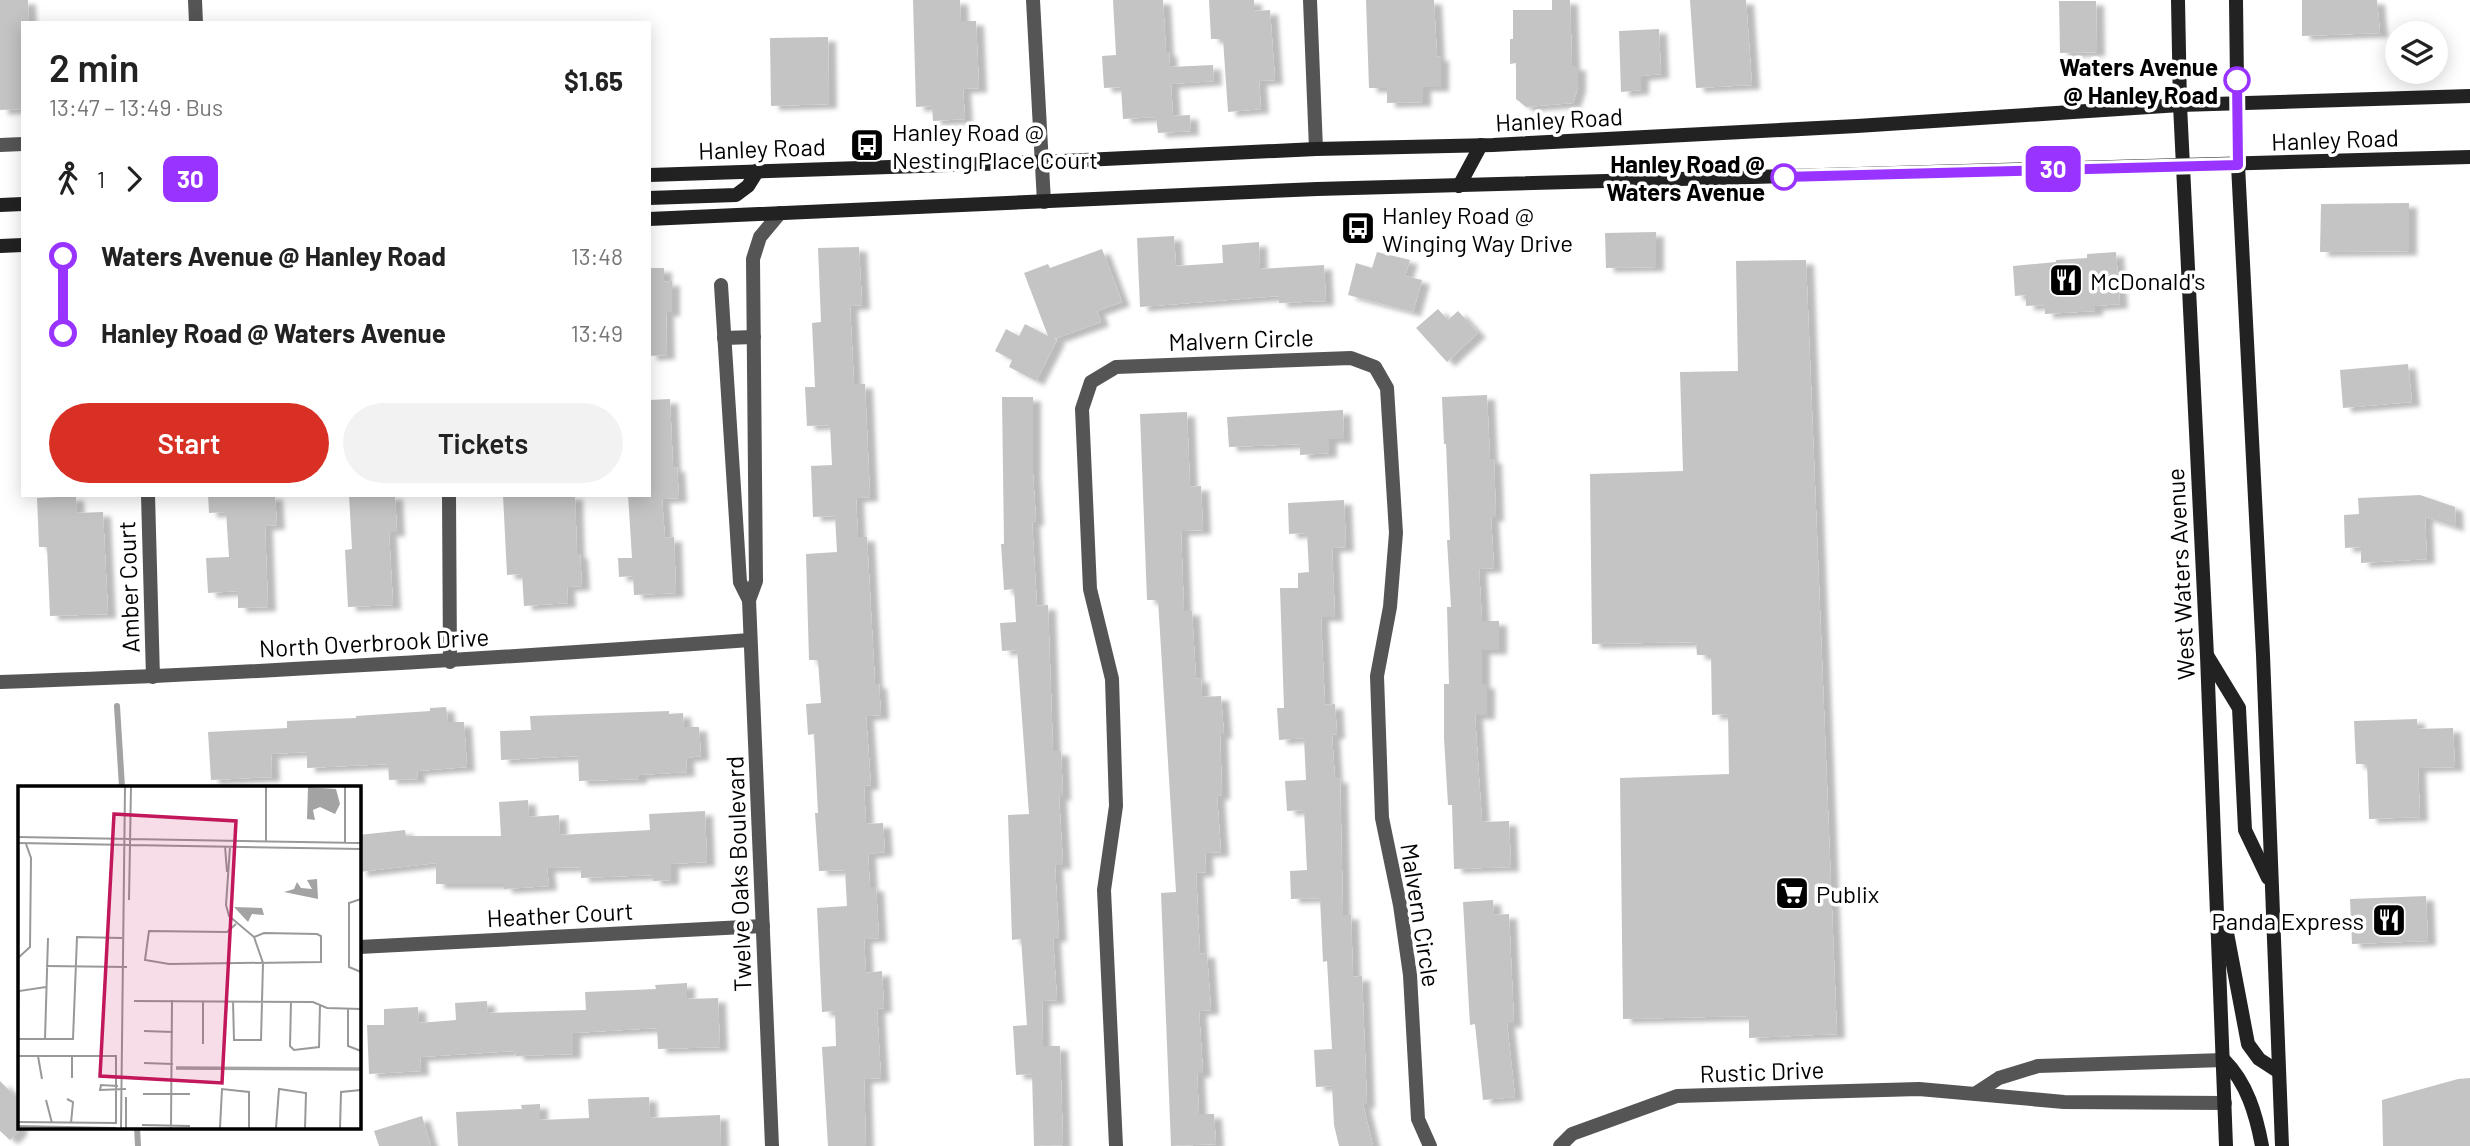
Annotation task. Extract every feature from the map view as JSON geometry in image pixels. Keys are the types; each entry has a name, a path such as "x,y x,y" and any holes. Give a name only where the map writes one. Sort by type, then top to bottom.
{"main road":[{"name":"West Waters Avenue","path":"2178,0 2180,104 2227,1146"},
{"path":"2236,0 2238,165 2263,655 2282,1146"},
{"name":"Hanley Road","path":"651,175 1690,136 2180,104 2470,96"},
{"path":"1459,186 1481,145"},
{"name":"Hanley Road","path":"651,219 1317,189 2470,157"},
{"path":"651,198 736,195 748,186 758,170"},
{"path":"0,205 21,204"},
{"path":"0,246 21,245"},
{"path":"2207,656 2239,708 2245,830 2272,886"},
{"path":"2216,863 2229,951 2248,1044 2259,1059 2278,1072"},
{"path":"2224,1060 2239,1074 2249,1097 2262,1146"}],"street":[{"path":"195,0 196,21"},
{"path":"1033,0 1044,202"},
{"path":"1310,0 1316,149"},
{"path":"0,145 21,144"},
{"name":"Twelve Oaks Boulevard","path":"748,600 756,581 753,259 760,237 780,213"},
{"name":"Twelve Oaks Boulevard","path":"721,285 740,582 748,600 772,1146"},
{"path":"724,338 754,337"},
{"name":"Malvern Circle","path":"1115,1146 1104,890 1116,806 1112,679 1090,589 1082,409 1091,382 1116,367 1350,358 1375,367 1387,388 1395,533 1390,607 1377,676 1382,818 1400,905 1410,975 1418,1119 1430,1146"},
{"name":"Amber Court","path":"148,497 153,677"},
{"path":"449,497 450,662"},
{"name":"North Overbrook Drive","path":"0,682 450,662 750,640"},
{"name":"Heather Court","path":"360,947 763,926"},
{"path":"1976,1093 1999,1078 2038,1066 2224,1060"},
{"name":"Rustic Drive","path":"1560,1146 1572,1134 1677,1096 1919,1089 2064,1102 2225,1103"}],"building":[{"path":"0,0 28,0 29,21 21,21 21,109 0,110"},
{"path":"913,0 960,0 961,21 976,21 979,88 963,89 965,119 933,121 932,106 916,107"},
{"path":"1113,0 1163,0 1166,52 1169,52 1170,67 1213,65 1214,81 1171,84 1173,116 1190,115 1191,131 1158,133 1156,117 1123,119 1121,87 1104,88 1102,56 1116,55"},
{"path":"1209,0 1254,0 1254,11 1270,10 1275,80 1259,81 1261,109 1228,112 1223,39 1211,39"},
{"path":"1366,0 1434,0 1437,57 1441,56 1441,87 1423,87 1423,102 1387,103 1387,88 1369,88"},
{"path":"1552,0 1570,0 1572,66 1578,66 1578,87 1573,103 1526,107 1516,99 1516,63 1510,64 1513,10 1552,10"},
{"path":"1690,0 1746,0 1752,85 1696,88"},
{"path":"2302,0 2377,0 2380,33 2302,36"},
{"path":"2059,1 2096,1 2097,52 2060,53"},
{"path":"1659,29 1661,74 1641,76 1641,90 1621,92 1619,31"},
{"path":"828,37 829,104 771,106 770,38"},
{"path":"2409,203 2409,251 2320,252 2321,204"},
{"path":"1656,232 1656,267 1606,268 1605,233"},
{"path":"1174,236 1176,266 1223,263 1222,245 1259,242 1260,269 1324,265 1326,301 1279,303 1279,296 1140,307 1137,238"},
{"path":"859,247 862,305 850,306 854,384 865,384 870,497 856,498 858,537 867,537 875,684 879,684 881,715 866,716 871,785 864,786 866,824 883,823 885,852 868,854 870,887 876,887 879,938 864,939 866,973 882,971 884,1008 877,1009 881,1078 864,1079 866,1146 828,1146 822,1047 836,1046 835,1011 822,1012 817,908 847,906 845,870 819,871 814,734 808,735 806,704 821,703 818,660 809,660 806,554 837,552 835,516 813,517 811,466 832,465 830,425 807,426 805,387 815,387 812,323 821,322 818,248"},
{"path":"1102,249 1122,302 1097,311 1101,322 1054,339 1057,340 1036,381 1009,367 1012,360 995,351 1006,329 1019,336 1025,324 1048,336 1024,273 1048,264 1050,268"},
{"path":"1377,252 1410,260 1405,276 1422,280 1413,312 1348,295 1356,263 1372,268"},
{"name":"McDonald's","path":"2116,252 2120,304 2095,306 2095,311 2045,314 2045,305 2026,306 2026,295 2015,296 2013,266"},
{"path":"1806,260 1837,1034 1749,1038 1749,1016 1623,1019 1620,778 1729,774 1728,714 1712,715 1711,655 1697,655 1696,642 1592,644 1590,474 1683,471 1680,372 1738,371 1736,261"},
{"path":"651,268 664,268 664,282 672,281 672,312 666,312 667,355 651,356"},
{"path":"1438,309 1448,320 1458,311 1478,333 1447,362 1416,328"},
{"path":"2408,364 2412,402 2343,408 2340,370"},
{"path":"1487,395 1490,459 1494,459 1496,517 1491,517 1494,568 1479,569 1482,621 1499,621 1499,650 1482,650 1482,684 1487,684 1487,715 1475,715 1482,822 1509,821 1511,867 1454,869 1452,805 1448,805 1444,738 1444,684 1449,684 1447,607 1451,607 1442,397"},
{"path":"1002,397 1033,397 1036,521 1032,522 1037,606 1048,605 1053,751 1061,751 1063,796 1059,796 1063,865 1055,865 1059,937 1053,938 1057,1000 1042,1001 1043,1046 1060,1046 1063,1145 1034,1146 1032,1074 1016,1075 1013,1026 1027,1025 1021,939 1012,940 1008,815 1029,814 1017,650 1002,651 1000,623 1016,622 1014,589 1004,590 1001,544 1004,544"},
{"path":"670,399 673,468 677,467 679,498 662,499 665,538 674,537 676,593 634,595 633,576 619,577 618,558 632,558 628,497 651,497 651,400"},
{"path":"1343,410 1344,439 1329,439 1329,453 1300,455 1300,444 1229,447 1227,417"},
{"path":"1187,412 1190,487 1201,486 1203,530 1181,531 1184,611 1192,611 1196,679 1201,678 1202,697 1221,696 1224,734 1220,734 1222,795 1217,796 1221,852 1205,853 1206,872 1196,873 1200,954 1207,953 1211,1010 1199,1011 1203,1073 1197,1073 1199,1114 1214,1114 1216,1144 1171,1146 1161,893 1176,892 1158,600 1147,600 1140,414"},
{"path":"2420,495 2455,507 2456,527 2425,517 2427,559 2361,563 2361,547 2345,548 2344,515 2359,514 2358,498"},
{"path":"76,497 77,513 103,512 108,614 50,616 47,547 39,547 37,498"},
{"path":"208,497 275,497 277,525 265,526 268,607 238,608 238,591 208,593 206,558 229,557 226,512 209,513"},
{"path":"349,497 395,497 397,532 389,532 393,605 348,607 345,550 352,549"},
{"path":"503,497 575,497 577,554 580,554 582,586 567,587 568,603 524,606 522,574 507,575"},
{"path":"1344,500 1346,547 1332,548 1335,617 1321,617 1325,705 1335,704 1337,734 1332,735 1335,779 1340,778 1343,915 1351,915 1353,977 1362,976 1367,1104 1363,1104 1373,1146 1339,1146 1334,1125 1332,1086 1316,1087 1314,1050 1332,1049 1327,961 1323,962 1320,898 1291,899 1290,871 1307,870 1304,810 1287,811 1285,781 1306,780 1304,738 1279,740 1277,708 1284,708 1280,588 1298,588 1298,573 1309,572 1307,533 1289,534 1288,503"},
{"path":"446,707 448,722 464,722 467,767 417,771 418,779 389,780 388,764 307,768 307,752 271,754 272,777 211,780 208,732 287,728 287,721 356,718"},
{"path":"669,711 669,714 683,713 684,727 699,727 701,756 686,758 687,772 639,775 639,779 579,781 578,756 501,760 500,731 531,730 530,716"},
{"path":"2417,719 2417,729 2453,728 2455,767 2418,768 2420,817 2369,819 2367,764 2356,764 2354,721"},
{"path":"528,800 529,817 559,815 560,835 650,830 649,814 705,811 707,862 671,864 671,880 653,881 653,875 581,878 581,867 547,868 549,886 504,889 504,884 436,884 436,863 360,872 360,835 405,830 406,836 501,836 499,802"},
{"name":"Panda Express","path":"2426,896 2428,941 2352,944 2350,899"},
{"path":"1493,900 1494,915 1509,914 1514,1023 1507,1023 1515,1097 1483,1100 1475,1024 1470,1025 1463,902"},
{"path":"687,983 687,999 718,998 720,1047 658,1049 657,1028 573,1033 573,1054 516,1056 515,1051 420,1057 421,1071 369,1074 367,1025 384,1025 384,1009 418,1007 419,1023 456,1020 455,1003 487,1001 488,1013 586,1010 585,992 656,989 655,985"},
{"path":"2470,1078 2470,1146 2383,1146 2382,1100"},
{"path":"0,1081 18,1099 19,1131 10,1140 0,1131"},
{"path":"649,1097 650,1118 720,1115 721,1146 458,1146 456,1112 522,1109 521,1105 540,1104 540,1120 589,1118 588,1099"},
{"path":"422,1116 431,1146 379,1146 374,1131"}],"waterway":[{"path":"117,706 122,786"},
{"path":"137,1128 138,1146"}],"bus line":[{"name":"30","path":"1784,177 2238,165 2237,80"}],"place":[{"name":"Waters Avenue @ Hanley Road","path":"2237,80"},
{"name":"Hanley Road @ Nesting Place Court","path":"867,145"},
{"name":"Hanley Road @ Waters Avenue","path":"1784,177"},
{"name":"Hanley Road @ Winging Way Drive","path":"1358,228"},
{"name":"McDonald's","path":"2066,280"},
{"name":"Publix","path":"1792,893"},
{"name":"Panda Express","path":"2389,920"}]}
